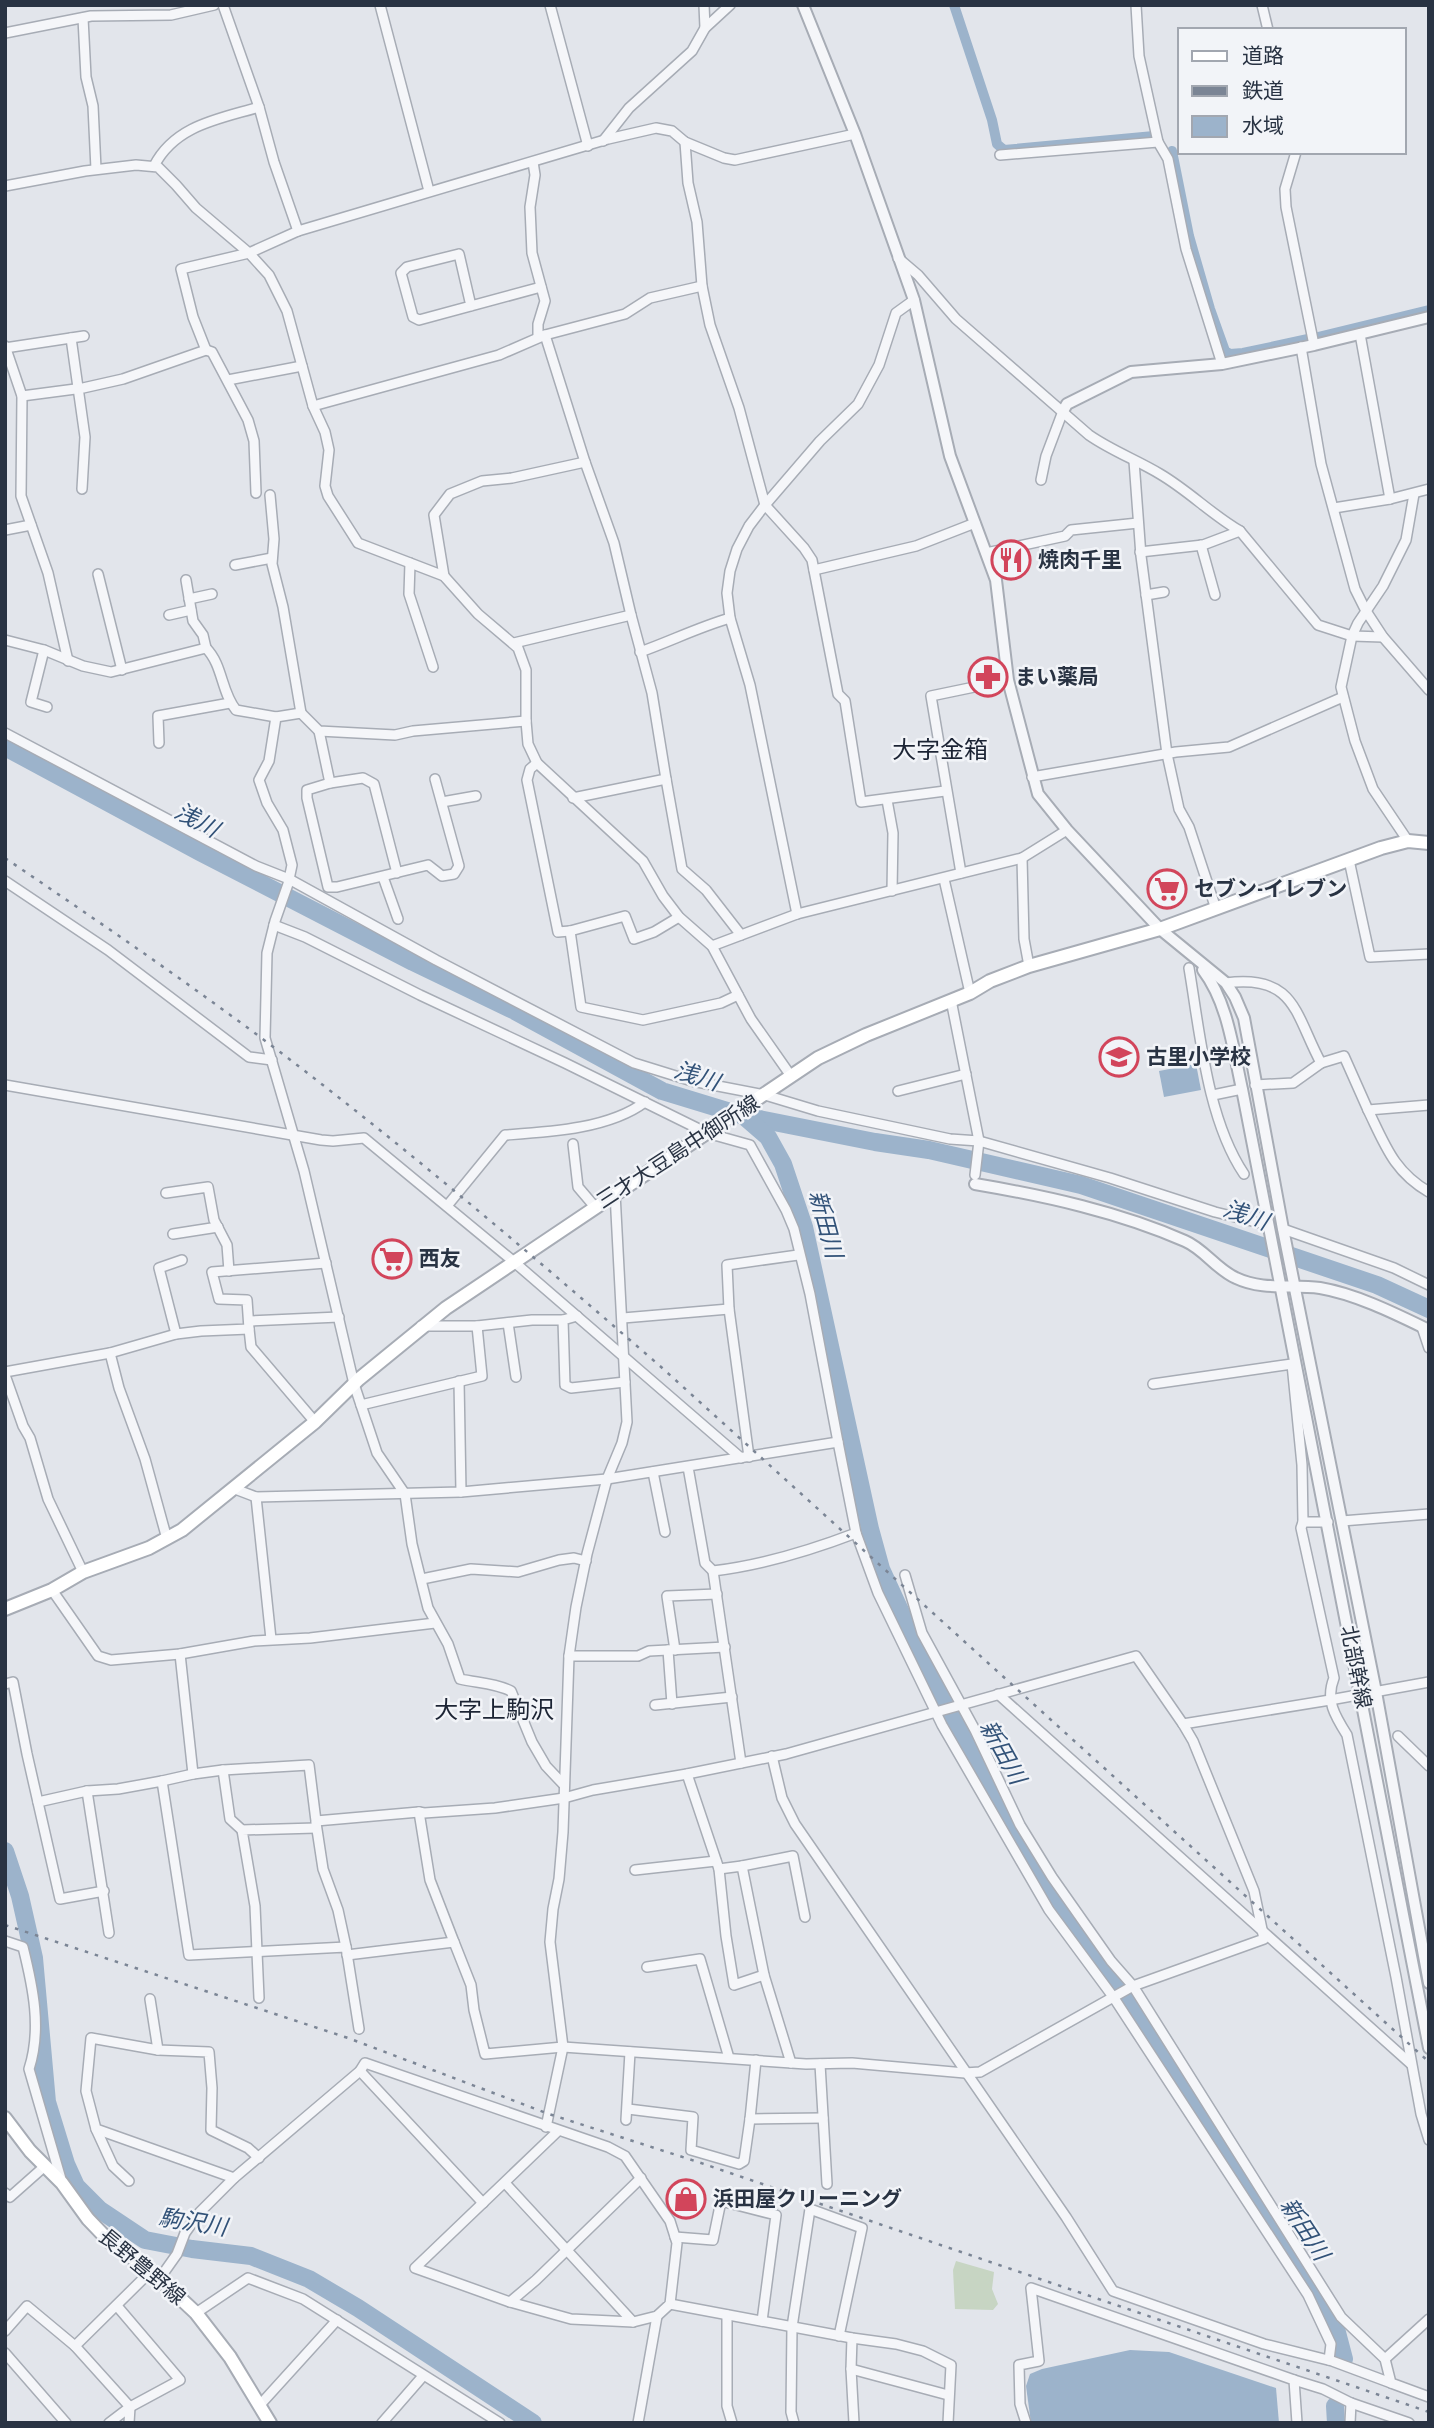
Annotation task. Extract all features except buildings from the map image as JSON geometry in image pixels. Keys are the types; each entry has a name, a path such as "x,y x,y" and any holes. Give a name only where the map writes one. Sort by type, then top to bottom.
{"main road":[{"name":"三才大豆島中御所線","path":"5,1609 52,1590 83,1572 149,1548 198,1519 315,1422 421,1326 513,1261 818,1058 866,1035 970,993 990,981 1029,967 1160,929 1381,848 1408,841 1429,844"},
{"name":"長野豊野線","path":"5,2118 30,2151 62,2183 88,2219 111,2243 155,2275 196,2313 230,2357 270,2423"}],"street":[{"path":"5,33 83,18 171,15 214,5"},
{"path":"223,5 298,231"},
{"path":"380,5 429,191"},
{"path":"550,5 588,146"},
{"path":"704,5 705,28"},
{"path":"603,141 629,108 692,51 705,28 730,5"},
{"path":"803,5 855,134 914,300 950,456 996,580 1008,680 1038,794 1067,830 1160,929 1226,984 1235,997 1244,1018 1283,1229 1394,1268 1429,1284"},
{"path":"1136,5 1139,57 1158,142 1168,159 1186,249 1222,364"},
{"path":"1262,5 1268,28"},
{"path":"83,18 86,77 93,106 96,169"},
{"path":"155,166 161,153 182,134 200,124 259,107"},
{"path":"206,350 193,317 181,269 249,253 298,231 429,191 656,128 671,131 685,142 735,160 855,134"},
{"path":"685,142 688,183 697,222 702,286 710,325 739,408 765,505 812,560 838,694 845,701 861,802 945,791"},
{"path":"1000,155 1158,142"},
{"path":"1295,154 1285,189 1286,207 1314,345"},
{"path":"533,162 535,175 530,231 532,253 545,301 538,324 614,543 652,693 682,869 706,890 741,935"},
{"path":"5,186 96,169 136,164 155,166 269,275 287,311 313,406 329,450 325,486 328,496 358,543 444,576 478,614 514,643 526,670 528,744 537,762 643,861 663,896 679,917 712,946 738,995 791,1076"},
{"path":"471,306 459,254 407,267 401,273 413,317 419,320 471,306 541,287"},
{"path":"897,257 918,275 956,319 1089,435 1110,450 1161,474 1214,511 1223,522 1240,531 1261,553 1312,620 1336,633 1383,637"},
{"path":"313,406 499,355 542,336 625,314 650,298 702,286"},
{"path":"797,914 750,685 730,618 727,593 730,571 737,549 749,526 765,505 820,441 858,404 879,365 896,313 914,300"},
{"path":"1041,480 1046,456 1067,404 1130,372 1222,364 1429,317"},
{"path":"1360,334 1390,499"},
{"path":"68,661 48,573 21,496 22,396 5,347 83,336"},
{"path":"71,338 85,437 82,489"},
{"path":"1301,347 1321,464 1355,589 1383,637 1429,690"},
{"path":"22,396 79,389 123,379 206,350 212,352 248,420 254,441 256,493"},
{"path":"228,380 302,366"},
{"path":"1134,461 1140,552 1167,754 1179,809 1189,827 1216,909"},
{"path":"444,576 434,516 450,494 482,481 512,478 585,462"},
{"path":"1334,508 1390,499 1429,489"},
{"path":"1408,841 1373,789 1354,741 1343,698 1342,678 1352,636 1384,586 1406,540 1414,494"},
{"path":"270,495 274,539 272,558 301,713 319,731 330,783"},
{"path":"814,570 916,546 975,523"},
{"path":"986,553 1065,536 1071,530 1138,523"},
{"path":"5,530 31,525"},
{"path":"1140,552 1201,545 1240,531"},
{"path":"1201,545 1215,596"},
{"path":"235,565 272,558"},
{"path":"410,563 409,594 433,667"},
{"path":"98,574 122,670"},
{"path":"186,580 192,621 202,635 206,648 215,657 230,703 236,710 276,717 301,713"},
{"path":"1146,596 1164,592"},
{"path":"189,599 212,594"},
{"path":"169,615 191,610"},
{"path":"514,643 631,615"},
{"path":"640,652 675,640 701,626 730,618"},
{"path":"5,640 111,672 206,648"},
{"path":"44,650 31,702 47,707"},
{"path":"961,873 931,696 1008,680"},
{"path":"1032,777 1167,754 1229,747 1343,698"},
{"path":"159,743 158,716 230,703"},
{"path":"276,717 269,761 259,780 267,803 283,830 292,865 267,953 265,1038 326,1263 354,1384 377,1453 405,1494 412,1544 428,1608 448,1644 460,1679 478,1684 497,1684 512,1691 531,1742 563,1784"},
{"path":"319,731 394,735 526,721"},
{"path":"5,733 634,1063 761,1098 978,1145 1110,1178 1269,1228 1242,1089 1219,994 1187,952"},
{"path":"537,762 530,769 527,780 558,932 625,916 634,939 654,932 679,917"},
{"path":"397,873 374,784 363,778 307,790 328,887 337,887 428,866 442,876 454,874 459,866 435,779"},
{"path":"573,798 666,779"},
{"path":"442,802 476,796"},
{"path":"887,800 893,834 892,891"},
{"path":"712,946 797,914 1022,858 1067,830"},
{"path":"1022,858 1024,939 1029,967"},
{"path":"1349,860 1370,957 1429,954"},
{"path":"383,877 398,919"},
{"path":"944,879 970,993"},
{"path":"5,881 108,950 249,1057 272,1059"},
{"path":"274,923 707,1133 750,1145 794,1229 810,1294 856,1533 878,1593 939,1711 1049,1910 1116,1996 1308,2295 1331,2344 1330,2360"},
{"path":"570,931 581,1007 643,1020 721,1003 738,995"},
{"path":"1189,968 1213,1095 1234,1159 1244,1174"},
{"path":"1226,984 1245,981 1284,993 1297,1009 1321,1063"},
{"path":"951,1000 978,1145 975,1180 1058,1199 1188,1241 1236,1278 1261,1285 1320,1288 1394,1313 1425,1329 1429,1348"},
{"path":"1255,1085 1293,1083 1321,1063 1344,1056 1387,1149 1402,1173 1429,1192"},
{"path":"898,1091 915,1082 966,1074"},
{"path":"5,1085 333,1141 364,1138 745,1457"},
{"path":"1213,1095 1242,1089"},
{"path":"447,1206 505,1135 551,1132 610,1119 633,1111 645,1102"},
{"path":"1368,1110 1429,1105"},
{"path":"573,1144 578,1187 595,1207"},
{"path":"166,1193 208,1187 214,1220 227,1245 229,1271"},
{"path":"546,2127 563,2047 550,1942 559,1879 569,1656 586,1561 607,1479 622,1443 627,1422 615,1193"},
{"path":"173,1234 218,1227"},
{"name":"北部幹線","path":"1269,1228 1362,1694 1429,1983"},
{"name":"北部幹線","path":"1283,1229 1376,1692 1420,1949 1429,2048"},
{"path":"745,1457 729,1309 727,1265 799,1255"},
{"path":"176,1334 159,1268 181,1260"},
{"path":"315,1422 251,1347 247,1300 219,1299 212,1272 326,1263"},
{"path":"622,1318 729,1309"},
{"path":"421,1326 477,1326 563,1320 577,1316"},
{"path":"83,1572 48,1499 30,1438 23,1426 5,1373 110,1353 176,1334 339,1317"},
{"path":"563,1320 565,1385 571,1388 625,1382"},
{"path":"508,1323 516,1377"},
{"path":"361,1405 482,1376 477,1326"},
{"path":"110,1353 119,1388 145,1459 166,1539"},
{"path":"1153,1384 1292,1364 1302,1465 1301,1528 1334,1678 1329,1689 1330,1700 1333,1712 1347,1735 1420,2114 1429,2140"},
{"path":"459,1381 461,1492"},
{"path":"235,1489 256,1497 461,1492 607,1479 838,1442"},
{"path":"688,1467 705,1563 713,1571 741,1763"},
{"path":"653,1472 665,1532"},
{"path":"256,1497 271,1639"},
{"path":"1342,1521 1429,1514"},
{"path":"1303,1522 1328,1522"},
{"path":"713,1571 748,1567 813,1550 856,1533"},
{"path":"422,1579 471,1569 518,1572 559,1560 574,1558 586,1561"},
{"path":"905,1575 922,1633 958,1706 975,1730 1027,1836 1131,1987 1341,2317 1385,2359 1391,2383"},
{"path":"52,1590 98,1656 111,1660 180,1654 271,1639 310,1638 435,1623"},
{"path":"671,1703 672,1650 667,1596 717,1594"},
{"path":"569,1656 638,1656 649,1651 724,1647"},
{"path":"180,1654 193,1774"},
{"path":"242,1830 419,1812 495,1808 564,1798 593,1790 772,1756 1136,1656 1193,1741 1254,1891 1264,1939 1131,1987 980,2072 852,2063 792,2063 563,2047 485,2054 474,2010 471,1984 430,1880 419,1812"},
{"path":"5,1684 13,1682 60,1899 104,1891"},
{"path":"1184,1724 1429,1682"},
{"path":"998,1694 1411,2064"},
{"path":"655,1705 732,1697"},
{"path":"1398,1736 1429,1766"},
{"path":"772,1756 782,1798 795,1824 1066,2217 1113,2291 1264,2344 1330,2360 1429,2397"},
{"path":"38,1802 87,1791 193,1774 309,1765 323,1868 338,1910 359,2029"},
{"path":"223,1770 230,1819 242,1830 254,1906 259,1998"},
{"path":"687,1774 718,1865 734,1985 764,1975"},
{"path":"162,1781 189,1955 255,1950 347,1951 454,1942"},
{"path":"87,1791 109,1933"},
{"path":"635,1870 742,1866 793,1856 805,1917"},
{"path":"742,1866 764,1975 792,2063"},
{"path":"5,1941 23,1947 32,1982 34,2052 29,2069 62,2183"},
{"path":"1391,1955 1420,1949"},
{"path":"647,1967 700,1959 729,2058"},
{"path":"149,1999 158,2050"},
{"path":"129,2181 113,2165 96,2129 86,2091 91,2038 158,2050 209,2052 211,2130 248,2148 259,2158"},
{"path":"626,2120 630,2052"},
{"path":"628,2109 694,2117 691,2150 739,2164 744,2161 756,2060"},
{"path":"75,2346 177,2254 185,2233 200,2212 234,2178 360,2071 365,2063 608,2147 625,2156 670,2221 677,2243 670,2304 657,2316 633,2322 571,2319 510,2302 415,2268 558,2131"},
{"path":"820,2064 827,2184"},
{"path":"360,2071 483,2203"},
{"path":"750,2119 823,2118"},
{"path":"96,2129 234,2178"},
{"path":"5,2193 10,2197 45,2166"},
{"path":"510,2302 642,2178"},
{"path":"505,2183 633,2322"},
{"path":"675,2237 713,2240 721,2201 776,2215 762,2321"},
{"path":"794,2423 791,2412 792,2327 810,2209 862,2228 839,2336"},
{"path":"196,2313 248,2278 303,2299 500,2423"},
{"path":"1026,2423 1020,2404 1018,2365 1039,2361 1031,2288 1323,2389 1351,2403 1409,2423"},
{"path":"670,2304 923,2351 951,2365 948,2423"},
{"path":"5,2331 27,2306 75,2346 130,2407 129,2423"},
{"path":"108,2423 130,2407 180,2380 117,2306"},
{"path":"727,2315 727,2406 732,2423"},
{"path":"638,2423 657,2316"},
{"path":"1385,2359 1429,2319"},
{"path":"259,2406 337,2320"},
{"path":"852,2338 854,2423"},
{"path":"5,2353 66,2423"},
{"path":"851,2369 948,2395"},
{"path":"382,2423 423,2376"},
{"path":"1294,2380 1297,2423"},
{"path":"1350,2423 1351,2403"}],"green space":[{"path":"956,2261 994,2272 992,2289 998,2304 993,2310 955,2309 953,2270"}],"water":[{"path":"1196,1064 1201,1090 1164,1097 1159,1071"},
{"path":"1130,2350 1169,2352 1276,2388 1279,2423 1031,2423 1026,2386 1030,2374"}],"waterway":[{"path":"954,5 992,120 997,144 1004,150 1154,136"},
{"path":"1172,151 1189,236 1225,351 1230,354 1243,353 1308,339"},
{"path":"1318,337 1429,310"},
{"name":"浅川","path":"5,747 200,852 413,962 515,1011 662,1091 744,1116 929,1150 1081,1185 1377,1285 1429,1309"},
{"name":"新田川","path":"746,1118 768,1137 783,1164 804,1227 870,1529 881,1569 915,1643 952,1716 1036,1865 1067,1915 1130,2001 1334,2321 1344,2359"},
{"name":"駒沢川","path":"5,1851 20,1896 34,1958 47,2102 66,2164 76,2186 100,2210 145,2240 251,2256 309,2279 358,2308 533,2423"},
{"name":"新田川","path":"1335,2406 1336,2423"}],"railway":[{"path":"5,858 164,967 281,1053 363,1116 534,1258 660,1366 1429,2062"},
{"path":"5,1925 348,2038 549,2114 698,2162 1429,2412"}],"place":[{"name":"焼肉千里","path":"1011,560"},
{"name":"まい薬局","path":"988,677"},
{"name":"セブン-イレブン","path":"1167,889"},
{"name":"古里小学校","path":"1119,1057"},
{"name":"西友","path":"392,1259"},
{"name":"浜田屋クリーニング","path":"686,2199"}],"district":[{"name":"大字金箱","path":"940,750"},
{"name":"大字上駒沢","path":"494,1710"}]}
